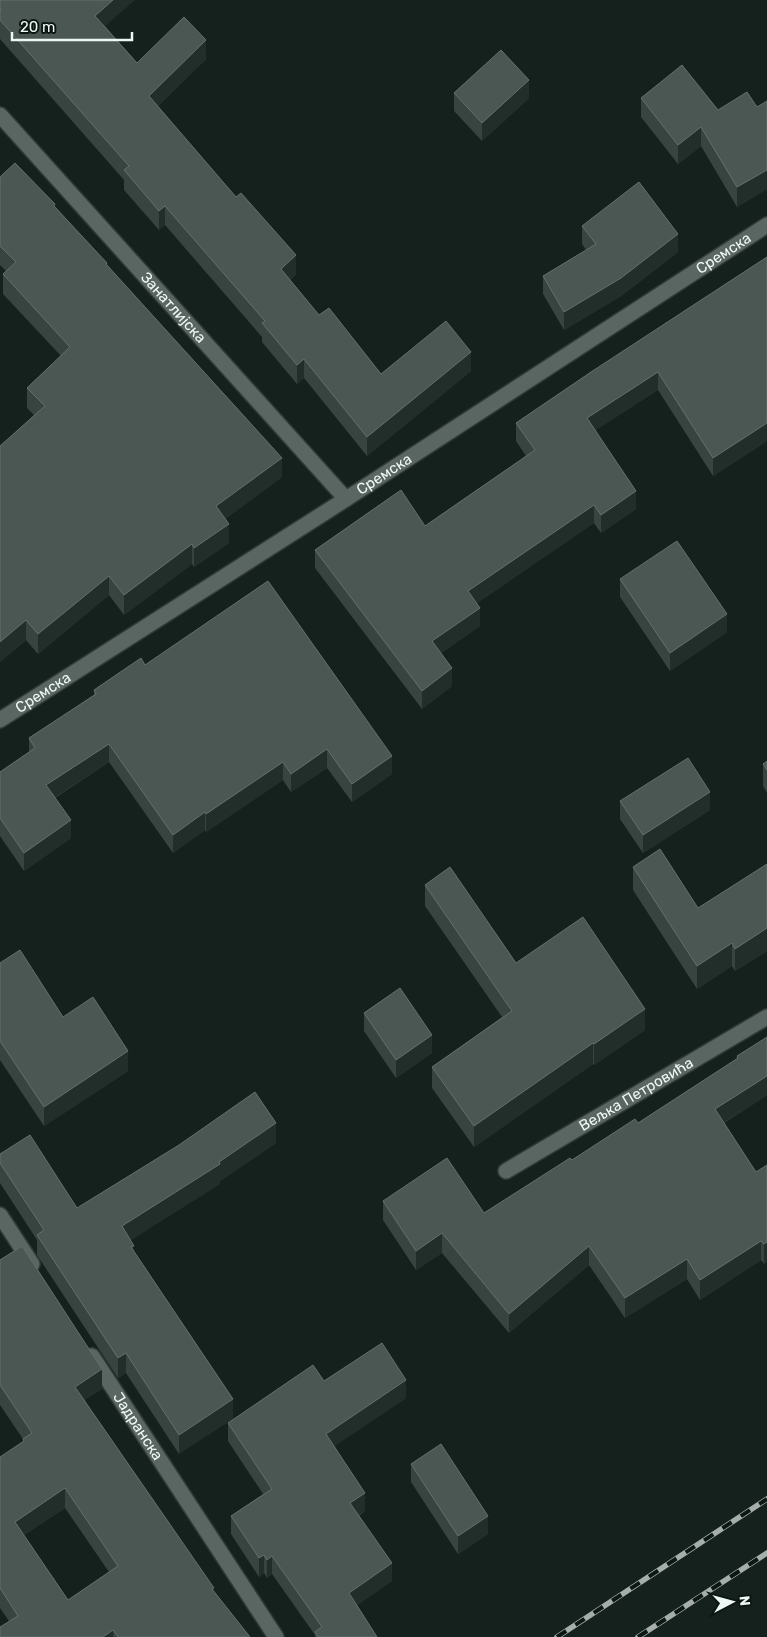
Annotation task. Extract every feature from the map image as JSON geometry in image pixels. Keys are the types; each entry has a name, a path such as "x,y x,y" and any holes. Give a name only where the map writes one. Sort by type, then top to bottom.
{"street":[{"name":"Занатлијска","path":"0,115 346,499"},
{"name":"Сремска","path":"0,720 346,499 767,225"},
{"name":"Вељка Петровића","path":"506,1171 767,1017"},
{"path":"0,1215 38,1273"},
{"name":"Јадранска","path":"87,1348 276,1637"}],"building":[{"path":"0,0 113,0 95,16 137,63 184,17 206,40 149,96 236,197 241,193 296,255 281,269 319,315 329,308 381,374 446,321 471,352 367,437 304,359 297,365 262,323 265,321 165,206 159,211 124,170 129,166 0,20"},
{"path":"501,50 529,80 482,123 454,93"},
{"path":"682,65 718,110 747,92 757,107 767,101 767,170 737,187 701,127 678,145 641,98"},
{"path":"15,163 55,204 54,206 282,458 216,506 229,524 194,548 192,544 124,595 109,576 38,634 26,620 0,642 0,446 45,406 27,388 70,347 3,274 16,262 0,246 0,177"},
{"path":"639,182 678,234 621,278 564,312 543,276 596,244 582,226"},
{"path":"767,257 767,423 713,458 658,372 587,418 636,491 601,515 594,505 468,591 480,608 432,641 452,668 422,691 315,550 401,490 425,526 535,450 516,423"},
{"path":"677,541 727,614 670,653 620,579"},
{"path":"268,581 392,756 352,784 327,749 291,774 283,762 173,835 109,744 46,785 71,820 24,853 0,818 0,772 35,748 29,738 96,694 94,690 141,658 145,665"},
{"path":"688,758 710,792 643,835 620,801"},
{"path":"767,761 767,770 763,764"},
{"path":"660,849 698,908 767,864 767,928 735,949 732,943 697,966 633,867"},
{"path":"450,867 516,963 583,917 645,1009 474,1126 432,1067 512,1011 425,885"},
{"path":"20,950 63,1017 93,997 128,1051 44,1107 0,1041 0,963"},
{"path":"400,988 432,1035 396,1060 364,1013"},
{"path":"767,1037 767,1076 715,1109 756,1172 767,1165 767,1242 764,1244 761,1241 700,1280 687,1259 625,1298 589,1246 509,1314 442,1233 416,1251 383,1201 447,1158 484,1213 570,1158 572,1160 635,1119 638,1123"},
{"path":"255,1092 276,1123 219,1162 220,1164 122,1226 134,1246 131,1247 233,1399 179,1435 126,1353 118,1358 37,1235 44,1230 0,1163 0,1154 30,1135 77,1208 179,1145"},
{"path":"22,1246 102,1369 75,1387 214,1588 212,1589 250,1637 118,1637 113,1630 103,1637 0,1637 0,1627 18,1616 0,1588 0,1457 24,1441 23,1439 32,1433 0,1385 0,1260","holes":["65,1488 118,1566 68,1600 15,1522"]},
{"path":"382,1343 406,1380 326,1434 365,1493 350,1503 392,1563 349,1593 377,1637 318,1637 315,1632 322,1627 272,1556 267,1560 264,1555 259,1558 231,1516 272,1489 228,1423 313,1365 324,1381"},
{"path":"441,1444 488,1516 458,1536 411,1464"}],"railway":[{"path":"557,1637 767,1499"},
{"path":"638,1637 767,1553"}]}
